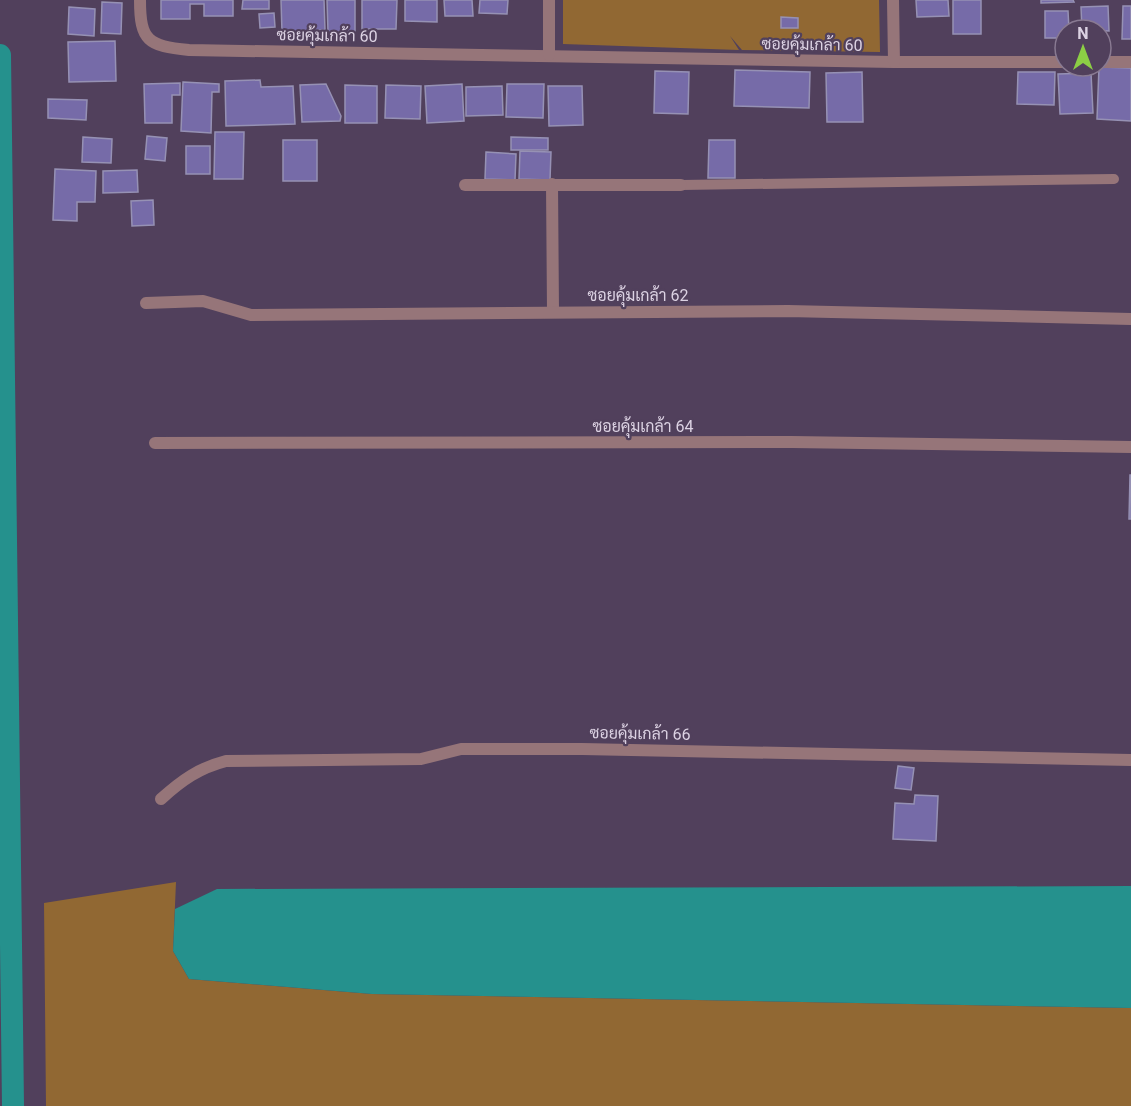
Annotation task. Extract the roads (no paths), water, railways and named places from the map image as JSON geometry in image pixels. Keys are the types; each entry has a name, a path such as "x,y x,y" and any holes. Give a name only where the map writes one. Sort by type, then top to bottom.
{"street":[{"name":"ซอยคุ้มเกล้า 60","path":"140,0 140,26 150,41 171,48 894,62 1053,62"},
{"path":"549,0 549,55"},
{"path":"893,0 894,62"},
{"path":"1113,62 1131,62"},
{"path":"552,184 553,311"},
{"path":"465,185 681,185"},
{"name":"ซอยคุ้มเกล้า 62","path":"146,303 203,301 251,315 788,311 1131,319"},
{"name":"ซอยคุ้มเกล้า 64","path":"155,442 792,442 1131,447"},
{"name":"ซอยคุ้มเกล้า 66","path":"162,799 185,778 204,766 226,761 421,759 461,749 594,749 1131,760"}],"lane":[{"path":"681,185 1114,179"}],"waterway":[{"path":"0,55 13,1106"},
{"path":"0,411 5,411"}]}
